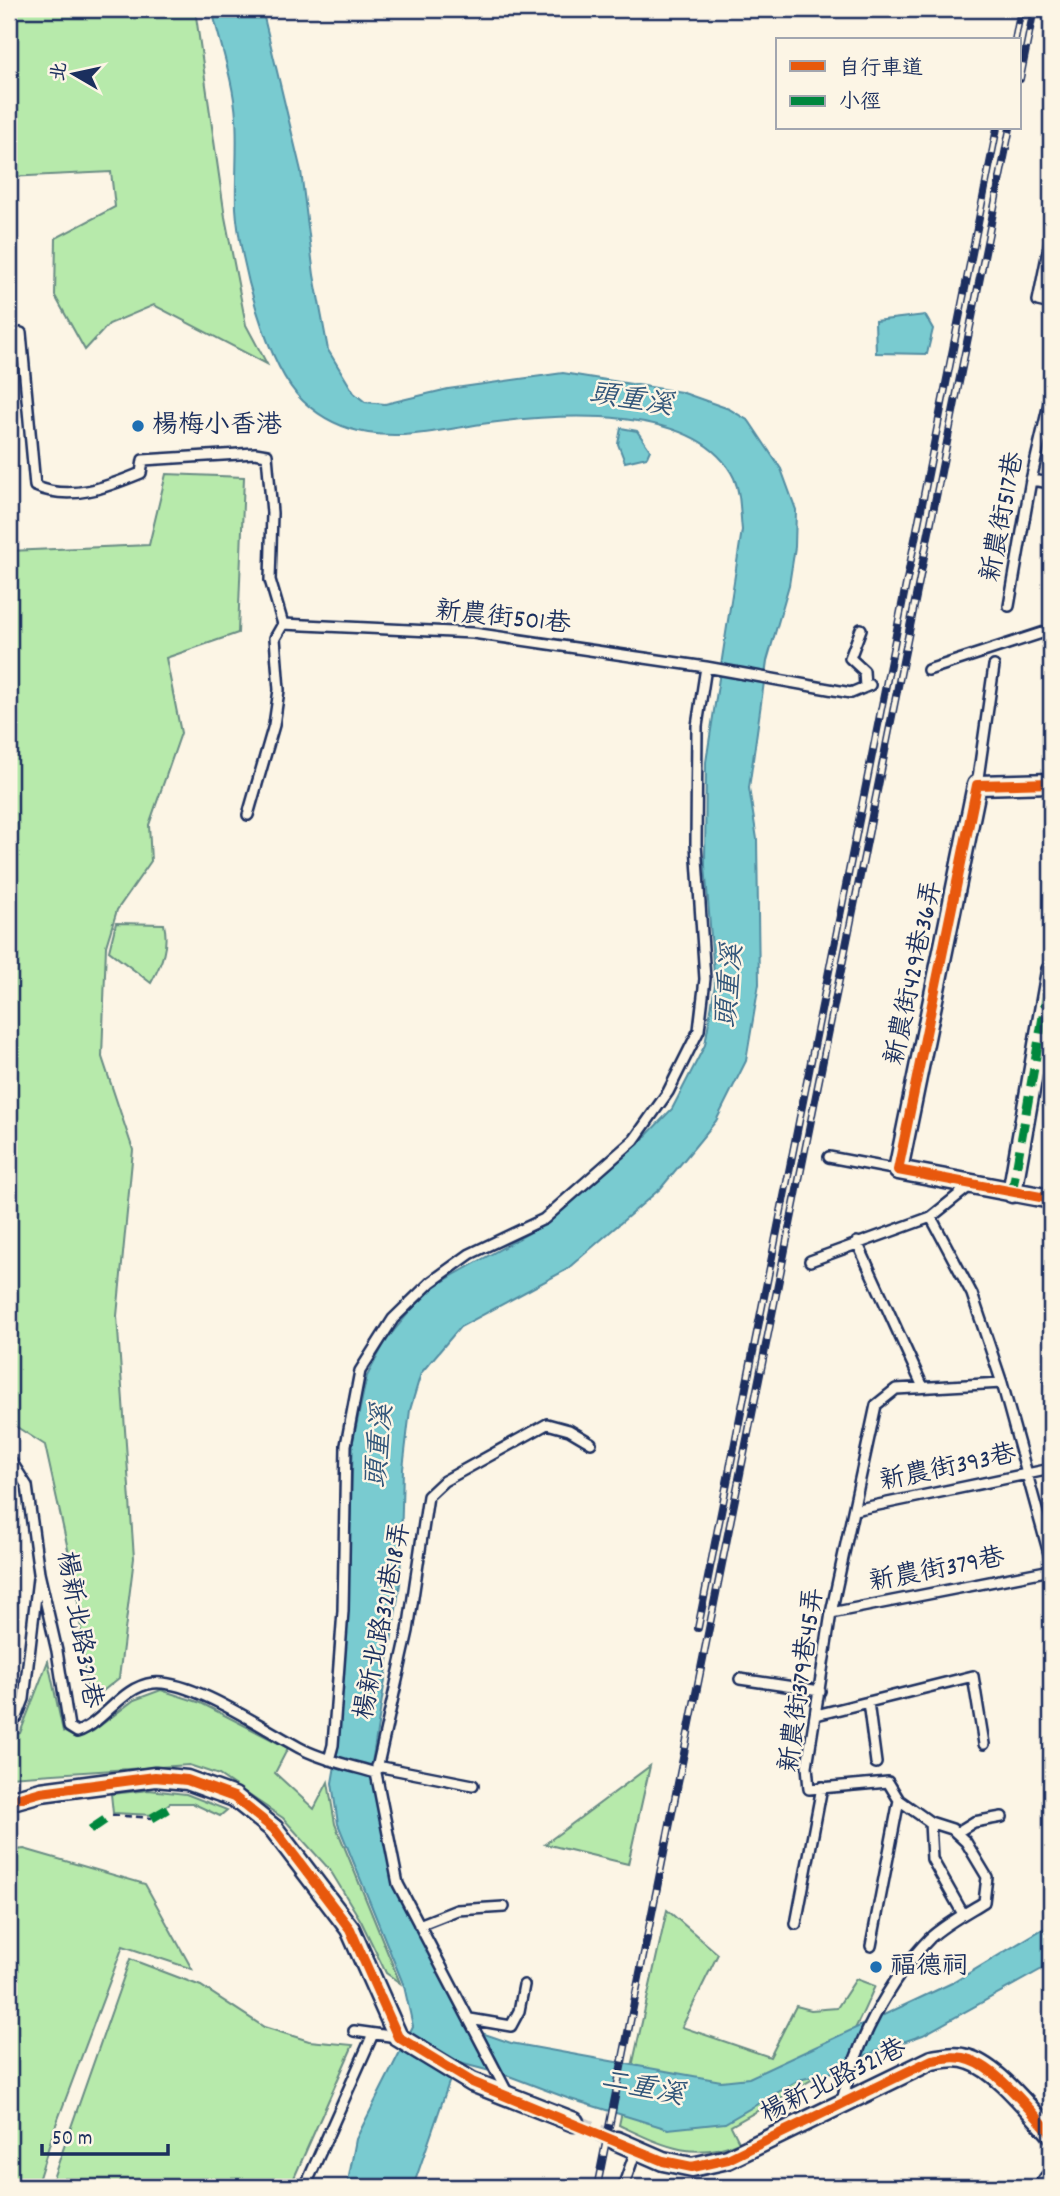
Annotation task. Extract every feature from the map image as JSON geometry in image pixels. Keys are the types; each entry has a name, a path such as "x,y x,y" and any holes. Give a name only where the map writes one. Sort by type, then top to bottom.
{"street":[{"path":"977,785 1051,783"},
{"name":"新農街429巷36弄","path":"898,1170 977,785"},
{"path":"1012,1192 1051,971"},
{"path":"898,1170 1051,1199"},
{"path":"9,1801 41,1792 155,1777 187,1780 234,1797 274,1829 349,1929 398,2037 472,2082 505,2088 574,2122"},
{"name":"楊新北路321巷","path":"617,2141 663,2161 692,2166 728,2159 932,2060 961,2058 985,2066 1051,2133"},
{"path":"1047,2187 1051,2181"}],"lane":[{"path":"1051,236 1038,301 1051,304"},
{"path":"21,333 35,486 50,493 72,494 111,486 141,473 143,460 255,453 267,455 272,513 270,580 283,624 275,638 279,690 274,725 248,814"},
{"name":"新農街517巷","path":"1009,606 1031,480 1051,396"},
{"path":"1031,480 1051,482"},
{"name":"新農街501巷","path":"283,624 473,633 717,668 850,693 868,686 864,671 850,657 861,629"},
{"path":"928,670 1051,631"},
{"path":"977,785 994,666"},
{"path":"472,1785 331,1761 343,1611 346,1445 360,1371 393,1319 431,1282 470,1254 544,1219 634,1140 668,1092 699,1030 705,979 696,844 697,726 706,667"},
{"path":"829,1157 898,1170"},
{"path":"810,1261 931,1216 971,1185"},
{"path":"931,1216 972,1294 1002,1383 1051,1561"},
{"path":"857,1242 923,1387"},
{"name":"新農街379巷45弄","path":"963,1914 984,1902 988,1877 966,1842 956,1833 930,1822 899,1800 888,1782 809,1788 807,1766 831,1613 877,1405 896,1389 1002,1383"},
{"name":"楊新北路321巷18弄","path":"376,1770 408,1631 428,1496 444,1481 547,1424 569,1430 592,1443"},
{"name":"楊新北路321巷","path":"9,1458 27,1486 39,1573 69,1727 77,1732 88,1728 119,1699 152,1683 179,1687 242,1714 304,1750 331,1761"},
{"name":"新農街393巷","path":"854,1510 1051,1469"},
{"name":"新農街379巷","path":"831,1613 1051,1570"},
{"path":"9,1724 18,1717 24,1699 39,1573"},
{"path":"816,1715 973,1676 984,1744"},
{"path":"740,1679 820,1692"},
{"path":"869,1702 876,1763"},
{"path":"376,1770 398,1885 505,2088"},
{"path":"796,1924 822,1787"},
{"path":"871,1946 899,1800"},
{"path":"956,1833 974,1822 1002,1817"},
{"path":"840,2105 848,2075 878,2011 911,1960 932,1937 963,1914 932,1859 930,1822"},
{"path":"418,1925 457,1910 504,1907"},
{"path":"472,2021 511,2026 519,2011 524,1985"},
{"path":"354,2031 398,2037"},
{"path":"305,2187 373,2034"},
{"path":"623,2187 636,2150"}],"path":[{"path":"112,1815 152,1818"}],"green space":[{"path":"9,9 195,9 225,217 246,325 267,364 154,305 109,324 85,350 55,296 56,238 115,207 111,172 9,177"},
{"path":"166,474 244,477 238,633 166,658 181,733 149,825 151,861 117,910 106,946 102,1057 133,1150 117,1316 134,1558 119,1678 88,1703 77,1590 45,1445 9,1422 9,551 149,545"},
{"path":"116,923 164,924 164,954 151,983 109,951"},
{"path":"48,1661 63,1731 76,1738 93,1731 134,1700 161,1690 201,1703 288,1748 275,1773 314,1809 328,1782 335,1824 400,1983 386,1973 361,1921 330,1870 283,1818 219,1775 189,1765 9,1777 9,1735 20,1733"},
{"path":"650,1766 628,1864 545,1844"},
{"path":"149,1790 186,1794 227,1810 220,1816 192,1803 170,1803 153,1815 113,1813 111,1794"},
{"path":"24,1849 145,1884 192,1969 123,1946 54,2130 36,2187 9,2187 9,1851"},
{"path":"667,1910 718,1954 682,2027 770,2057 796,2006 811,2010 837,2008 856,1979 875,1986 842,2053 824,2074 731,2126 739,2142 707,2151 692,2151 664,2144 619,2125"},
{"path":"130,1959 201,1986 264,2027 309,2041 353,2045 290,2187 50,2187"}],"water":[{"path":"212,9 262,9 301,171 314,275 328,350 354,393 365,402 385,404 448,389 563,373 681,392 729,409 749,421 781,469 796,510 795,547 789,585 767,661 749,788 757,839 759,984 746,1061 716,1121 661,1188 566,1270 460,1327 421,1373 410,1410 403,1469 400,1584 372,1763 372,1778 394,1887 467,2028 511,2043 721,2081 749,2078 954,1982 1051,1924 1051,1964 923,2035 866,2055 837,2071 799,2080 725,2123 668,2129 567,2098 509,2076 456,2062 413,2187 347,2187 356,2139 413,2026 404,1986 338,1824 332,1783 338,1748 348,1600 353,1441 367,1376 386,1340 411,1310 430,1290 547,1223 639,1143 672,1109 705,1045 715,985 705,865 706,762 742,530 740,504 734,478 716,454 690,436 659,425 624,419 551,417 414,434 383,435 341,426 317,413 303,401 277,363 266,338 249,282 236,208 235,104"},
{"path":"925,315 933,329 927,354 876,353 875,321"},
{"path":"621,428 637,431 650,450 647,457 625,462 618,444"}],"tunnel":[{"path":"574,2122 617,2141"}],"railway":[{"path":"1015,38 1021,9"},
{"path":"1021,74 1034,9"},
{"path":"698,1628 997,130"},
{"path":"597,2187 1010,130"}],"marked path":[{"path":"1012,1193 1051,971"},
{"path":"152,1818 169,1808"},
{"path":"90,1830 112,1815"}],"cycle path":[{"path":"1051,783 977,785 898,1170 1051,1199"},
{"path":"9,1801 41,1792 155,1777 187,1780 234,1797 274,1829 350,1929 398,2037 472,2082 663,2161 692,2167 728,2159 932,2060 951,2057 970,2060 992,2072 1051,2133"}],"place":[{"name":"楊梅小香港","path":"138,426"},
{"name":"福德祠","path":"876,1967"}],"water label":[{"name":"頭重溪","path":"631,402"},
{"name":"頭重溪","path":"732,986"},
{"name":"頭重溪","path":"382,1446"},
{"name":"二重溪","path":"642,2090"}]}
